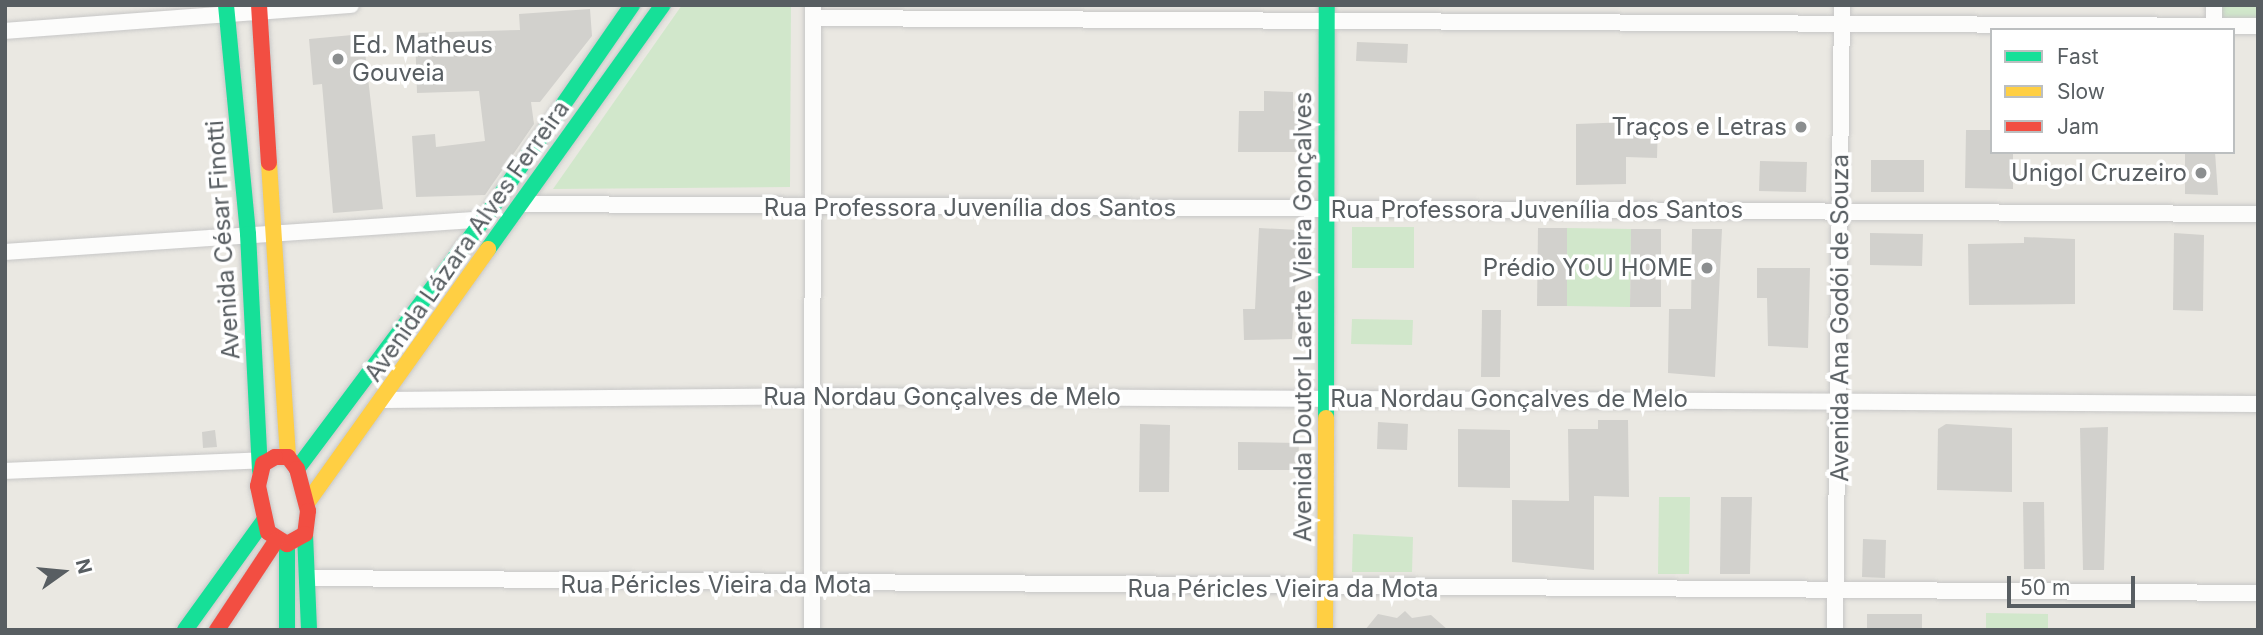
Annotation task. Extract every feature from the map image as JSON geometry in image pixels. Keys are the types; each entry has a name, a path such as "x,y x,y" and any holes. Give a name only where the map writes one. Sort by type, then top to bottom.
{"main road":[{"name":"Avenida Lázara Alves Ferreira","path":"307,503 663,5"},
{"name":"Avenida Lázara Alves Ferreira","path":"293,463 484,219 579,84 627,6"},
{"path":"259,8 279,233 293,463 307,503 305,534 309,630"},
{"name":"Avenida César Finotti","path":"226,9 248,234 263,522"},
{"name":"Avenida Doutor Laerte Vieira Gonçalves","path":"1325,630 1327,13"},
{"path":"579,84 598,96"},
{"path":"262,463 293,463"},
{"path":"185,630 263,522 281,543 287,630"},
{"path":"217,630 281,543 305,534"}],"street":[{"path":"5,31 226,9 351,5"},
{"path":"2214,5 2214,25"},
{"path":"812,630 813,12 1842,13 2258,26"},
{"name":"Avenida Ana Godói de Souza","path":"1835,630 1840,401 1842,13"},
{"name":"Rua Professora Juvenília dos Santos","path":"522,204 2258,214"},
{"path":"5,252 484,219"},
{"name":"Rua Nordau Gonçalves de Melo","path":"382,400 813,396 2258,404"},
{"path":"5,471 262,463"},
{"name":"Rua Péricles Vieira da Mota","path":"308,578 1835,593 2258,593"}],"green space":[{"path":"682,5 791,5 790,187 553,189"},
{"path":"2218,5 2258,5 2258,24 2218,25"},
{"path":"1352,227 1414,227 1414,268 1352,268"},
{"path":"1567,228 1631,229 1630,307 1567,306"},
{"path":"1352,319 1413,320 1412,345 1351,344"},
{"path":"1659,497 1690,497 1689,574 1658,574"},
{"path":"1353,534 1413,537 1412,572 1352,572"},
{"path":"1986,613 2048,614 2048,630 1986,630"}],"building":[{"path":"590,9 592,36 540,102 531,102 534,124 485,195 416,197 412,136 435,134 436,147 485,141 479,91 417,93 415,33 520,30 519,14"},
{"path":"363,34 383,209 333,213 322,84 313,85 309,39"},
{"path":"1357,42 1408,44 1407,63 1356,61"},
{"path":"1264,91 1293,92 1293,111 1300,112 1300,152 1238,152 1239,111 1264,111"},
{"path":"1658,121 1657,158 1626,157 1626,184 1576,185 1576,124"},
{"path":"1966,130 1990,130 1990,154 2013,154 2013,189 1965,188"},
{"name":"Unigol Cruzeiro","path":"2185,154 2215,154 2218,195 2185,194"},
{"path":"1871,160 1924,160 1924,192 1871,192"},
{"path":"1760,161 1807,162 1806,192 1759,191"},
{"path":"1259,228 1299,230 1292,339 1244,340 1243,309 1255,309"},
{"path":"1538,228 1567,228 1567,306 1537,306"},
{"path":"1631,229 1661,229 1661,307 1630,307"},
{"path":"1692,229 1722,229 1715,377 1668,373 1669,309 1691,309"},
{"path":"1870,233 1923,234 1922,266 1870,265"},
{"path":"2174,233 2204,235 2203,311 2173,310"},
{"path":"2024,237 2075,239 2075,304 1969,305 1968,244 2024,243"},
{"path":"1757,268 1810,268 1808,348 1768,346 1767,298 1757,298"},
{"path":"1482,310 1501,310 1500,377 1481,377"},
{"path":"1598,420 1628,420 1629,497 1594,496 1594,570 1512,562 1512,500 1569,501 1568,429 1598,429"},
{"path":"1378,422 1408,424 1407,450 1377,449"},
{"path":"1140,424 1170,425 1169,492 1139,492"},
{"path":"1946,424 2012,428 2012,492 1937,490 1938,429"},
{"path":"2108,427 2104,570 2083,570 2080,428"},
{"path":"1458,429 1510,430 1510,488 1458,487"},
{"path":"215,430 217,447 203,448 202,432"},
{"path":"1238,442 1299,443 1298,470 1238,470"},
{"path":"1721,497 1752,497 1750,574 1720,574"},
{"path":"2023,502 2044,502 2045,569 2024,569"},
{"path":"1863,539 1886,540 1885,578 1862,577"},
{"path":"1405,611 1412,618 1431,615 1448,630 1365,630 1378,614 1397,618"},
{"path":"1867,614 1922,614 1922,630 1867,630"}],"traffic: fast":[{"path":"226,5 248,234 260,471"},
{"path":"297,469 484,219 632,5"},
{"path":"488,249 663,5"},
{"path":"1326,418 1327,5"},
{"path":"185,630 263,522"},
{"path":"305,534 309,630"},
{"path":"287,544 287,630"}],"traffic: slow":[{"path":"269,163 288,457"},
{"path":"307,503 488,249"},
{"path":"1325,630 1326,418"}],"traffic: jam":[{"path":"259,5 269,163"},
{"path":"275,457 288,457 297,469 308,511 305,534 287,544 268,532 258,486 263,464 275,457"},
{"path":"217,630 276,541"}],"place":[{"name":"Ed. Matheus Gouveia","path":"338,59"},
{"name":"Traços e Letras","path":"1801,127"},
{"name":"Unigol Cruzeiro","path":"2201,173"},
{"name":"Prédio YOU HOME","path":"1707,268"}]}
